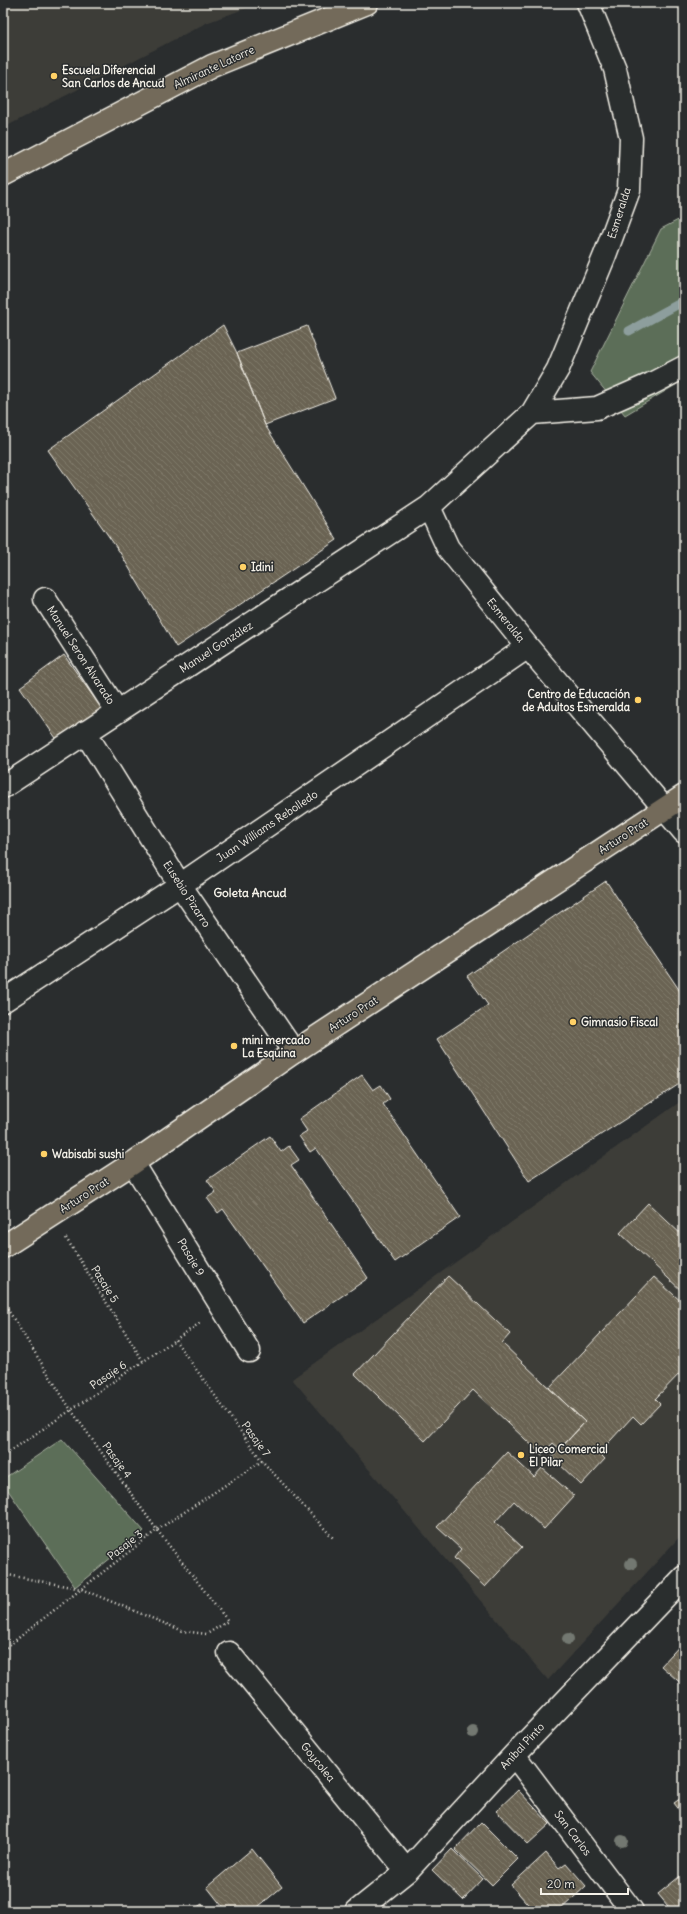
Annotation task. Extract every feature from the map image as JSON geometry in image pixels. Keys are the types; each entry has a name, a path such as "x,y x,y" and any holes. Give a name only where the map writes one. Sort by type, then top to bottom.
{"main road":[{"name":"Almirante Latorre","path":"3,175 212,66 367,3"},
{"name":"Arturo Prat","path":"3,1247 134,1163 294,1052 684,796"}],"street":[{"name":"Esmeralda","path":"588,3 615,69 631,138 629,190 558,369 532,413 430,507 448,548 528,647 684,832"},
{"path":"532,413 597,408 652,384 684,367"},
{"name":"Manuel González","path":"3,787 430,507"},
{"name":"Manuel Seron Alvarado","path":"45,599 118,711"},
{"name":"Juan Williams Rebolledo","path":"3,1001 180,885 528,647"},
{"name":"Eusebio Pizarro","path":"86,732 180,885 294,1052"},
{"name":"Pasaje 9","path":"134,1163 249,1351"},
{"name":"Aníbal Pinto","path":"357,1911 407,1871 514,1755 684,1577"},
{"name":"Goycolea","path":"229,1653 407,1871"},
{"name":"San Carlos","path":"514,1755 632,1911"}],"path":[{"name":"Pasaje 5","path":"52,1215 143,1361"},
{"name":"Pasaje 4","path":"3,1302 71,1410 158,1530 228,1621 208,1634 182,1631 81,1589"},
{"name":"Pasaje 6","path":"3,1456 222,1308"},
{"name":"Pasaje 7","path":"175,1340 262,1461 334,1539"},
{"name":"Pasaje 3","path":"3,1650 158,1530 262,1461"},
{"path":"3,1574 81,1589"}],"shaded area":[{"name":"Escuela Diferencial San Carlos de Ancud","path":"3,3 260,3 206,23 3,128"},
{"name":"Liceo Comercial El Pilar","path":"684,1099 684,1532 548,1680 292,1379"}],"green space":[{"path":"684,217 684,380 625,415 590,372 661,229"},
{"path":"62,1439 144,1531 75,1587 3,1483 3,1479"}],"building":[{"path":"223,325 237,353 265,425 337,540 176,647 119,551 48,450"},
{"path":"307,326 335,398 265,425 237,353"},
{"path":"64,655 102,709 58,741 20,687"},
{"name":"Gimnasio Fiscal","path":"606,881 684,997 684,1081 529,1181 437,1039 488,1005 467,976"},
{"path":"362,1075 373,1090 381,1085 390,1099 383,1104 460,1217 395,1262 316,1148 310,1152 299,1136 307,1131 299,1119"},
{"path":"270,1136 281,1152 289,1146 299,1160 291,1165 368,1278 303,1323 223,1209 218,1213 207,1198 216,1192 207,1180"},
{"path":"648,1203 684,1237 684,1293 620,1233"},
{"path":"448,1276 510,1334 502,1343 585,1422 560,1449 553,1443 542,1455 473,1390 425,1441 355,1374"},
{"path":"654,1277 684,1304 684,1369 655,1399 660,1404 641,1424 633,1416 599,1453 605,1459 581,1485 552,1457 585,1422 549,1388"},
{"path":"507,1452 534,1477 542,1468 574,1496 544,1529 514,1501 495,1522 522,1547 485,1587 454,1558 461,1549 437,1527"},
{"path":"684,1641 684,1686 661,1666"},
{"path":"518,1790 550,1824 528,1844 496,1811"},
{"path":"684,1796 684,1816 674,1803"},
{"path":"481,1822 518,1859 492,1885 455,1849"},
{"path":"252,1849 282,1887 253,1911 226,1911 207,1887"},
{"path":"452,1849 483,1879 463,1900 432,1870"},
{"path":"546,1853 559,1868 566,1863 586,1886 559,1911 534,1911 511,1885"},
{"path":"684,1873 684,1911 672,1911 658,1894"},
{"path":"202,1904 206,1911 191,1911"}],"waterway":[{"path":"629,331 684,301"}],"place":[{"name":"Escuela Diferencial San Carlos de Ancud","path":"54,76"},
{"name":"Idini","path":"243,567"},
{"name":"Centro de Educación de Adultos Esmeralda","path":"638,700"},
{"name":"Gimnasio Fiscal","path":"573,1022"},
{"name":"mini mercado La Esquina","path":"234,1046"},
{"name":"Wabisabi sushi","path":"44,1154"},
{"name":"Liceo Comercial El Pilar","path":"521,1455"}],"district":[{"name":"Goleta Ancud","path":"250,893"}]}
